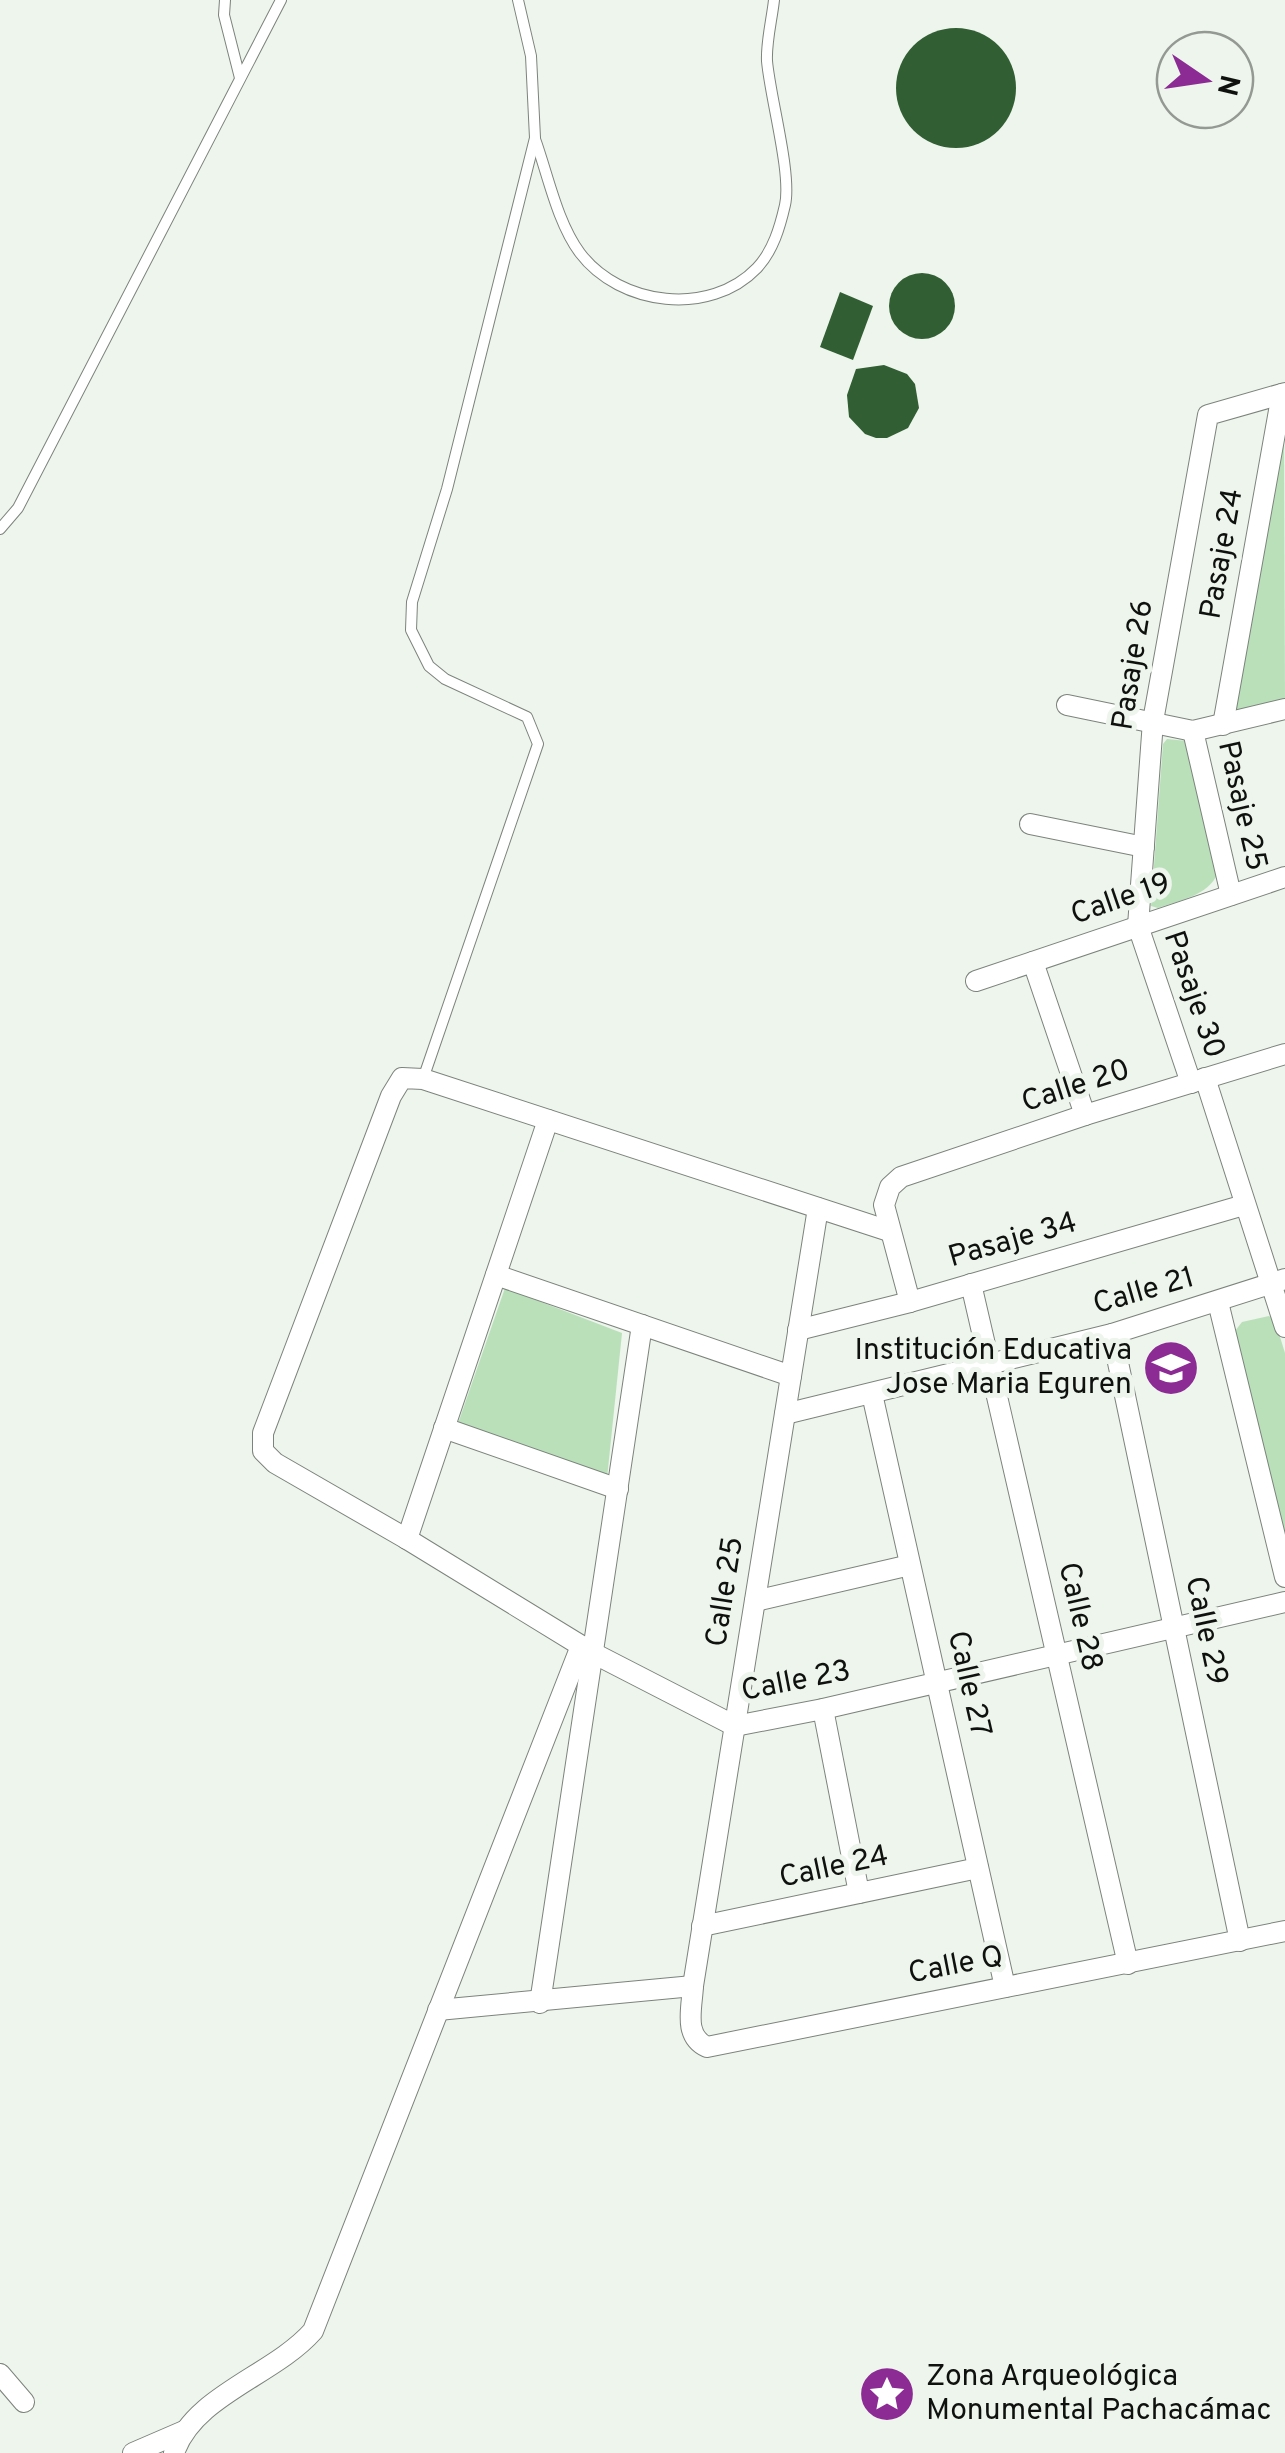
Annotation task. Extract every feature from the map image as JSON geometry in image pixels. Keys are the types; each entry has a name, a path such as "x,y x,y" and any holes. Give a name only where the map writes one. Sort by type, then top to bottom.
{"street":[{"name":"Pasaje 26","path":"1138,926 1153,722 1208,415 1283,393"},
{"name":"Pasaje 24","path":"1222,725 1283,393"},
{"path":"1067,705 1193,730 1285,709"},
{"name":"Pasaje 25","path":"1193,730 1231,895"},
{"path":"1030,824 1144,847"},
{"name":"Calle 19","path":"976,981 1285,877"},
{"name":"Pasaje 30","path":"1138,926 1244,1205 1278,1281 1285,1327"},
{"path":"1034,962 1085,1115"},
{"name":"Calle 20","path":"889,1231 884,1205 890,1187 900,1177 1285,1054"},
{"name":"Calle 23","path":"423,1079 402,1078 392,1096 263,1434 263,1450 275,1463 587,1649 735,1726 1285,1602"},
{"path":"423,1079 889,1231 910,1302"},
{"path":"407,1539 548,1120"},
{"name":"Pasaje 34","path":"798,1330 910,1302 1244,1205"},
{"name":"Calle 25","path":"693,1986 818,1208"},
{"path":"496,1275 791,1376"},
{"name":"Calle 21","path":"785,1414 1112,1334 1278,1281"},
{"name":"Calle 28","path":"971,1284 1128,1964"},
{"path":"1218,1302 1285,1577"},
{"path":"540,2002 587,1649 618,1489 642,1325"},
{"name":"Calle 29","path":"1112,1334 1240,1941"},
{"name":"Calle 27","path":"872,1394 1005,1987"},
{"path":"444,1428 618,1489"},
{"path":"755,1600 910,1565"},
{"path":"174,2453 193,2417 294,2352 312,2332 438,2010 587,1649"},
{"path":"823,1709 859,1894"},
{"name":"Calle 24","path":"702,1926 978,1868"},
{"name":"Calle Q","path":"693,1986 691,2033 696,2042 707,2048 1285,1931"},
{"path":"438,2010 693,1986"},
{"path":"0,2374 24,2402"},
{"path":"133,2453 184,2431"}],"lane":[{"path":"225,0 224,15 241,79"},
{"path":"0,528 18,508 281,0"},
{"path":"423,1079 538,744 528,717 446,679 428,666 411,630 412,602 448,488 535,138 532,56 518,0"},
{"path":"535,138 562,217 580,253 612,282 656,300 728,290 757,267 776,238 786,199 767,57 774,0"}],"green space":[{"path":"1284,418 1285,707 1234,723"},
{"path":"1167,739 1187,741 1218,873 1200,892 1158,908 1151,906 1163,744"},
{"path":"505,1288 622,1333 606,1488 454,1435"},
{"path":"1269,1316 1275,1321 1285,1353 1285,1539 1235,1331 1242,1322"}],"building":[{"path":"956,28 979,32 999,45 1012,65 1016,88 1012,111 999,131 979,144 956,148 933,144 913,131 900,111 896,88 900,65 913,45 933,32"},
{"path":"922,273 935,275 945,283 953,293 953,319 945,329 935,337 922,339 909,337 899,329 891,319 889,306 891,293 899,283 909,275"},
{"path":"840,292 873,306 853,360 820,347"},
{"path":"884,365 907,374 915,384 919,408 908,428 887,438 876,438 865,434 849,417 847,395 856,369"}],"place":[{"name":"Institución Educativa Jose Maria Eguren","path":"1171,1368"},
{"name":"Zona Arqueológica Monumental Pachacámac","path":"887,2394"}]}
